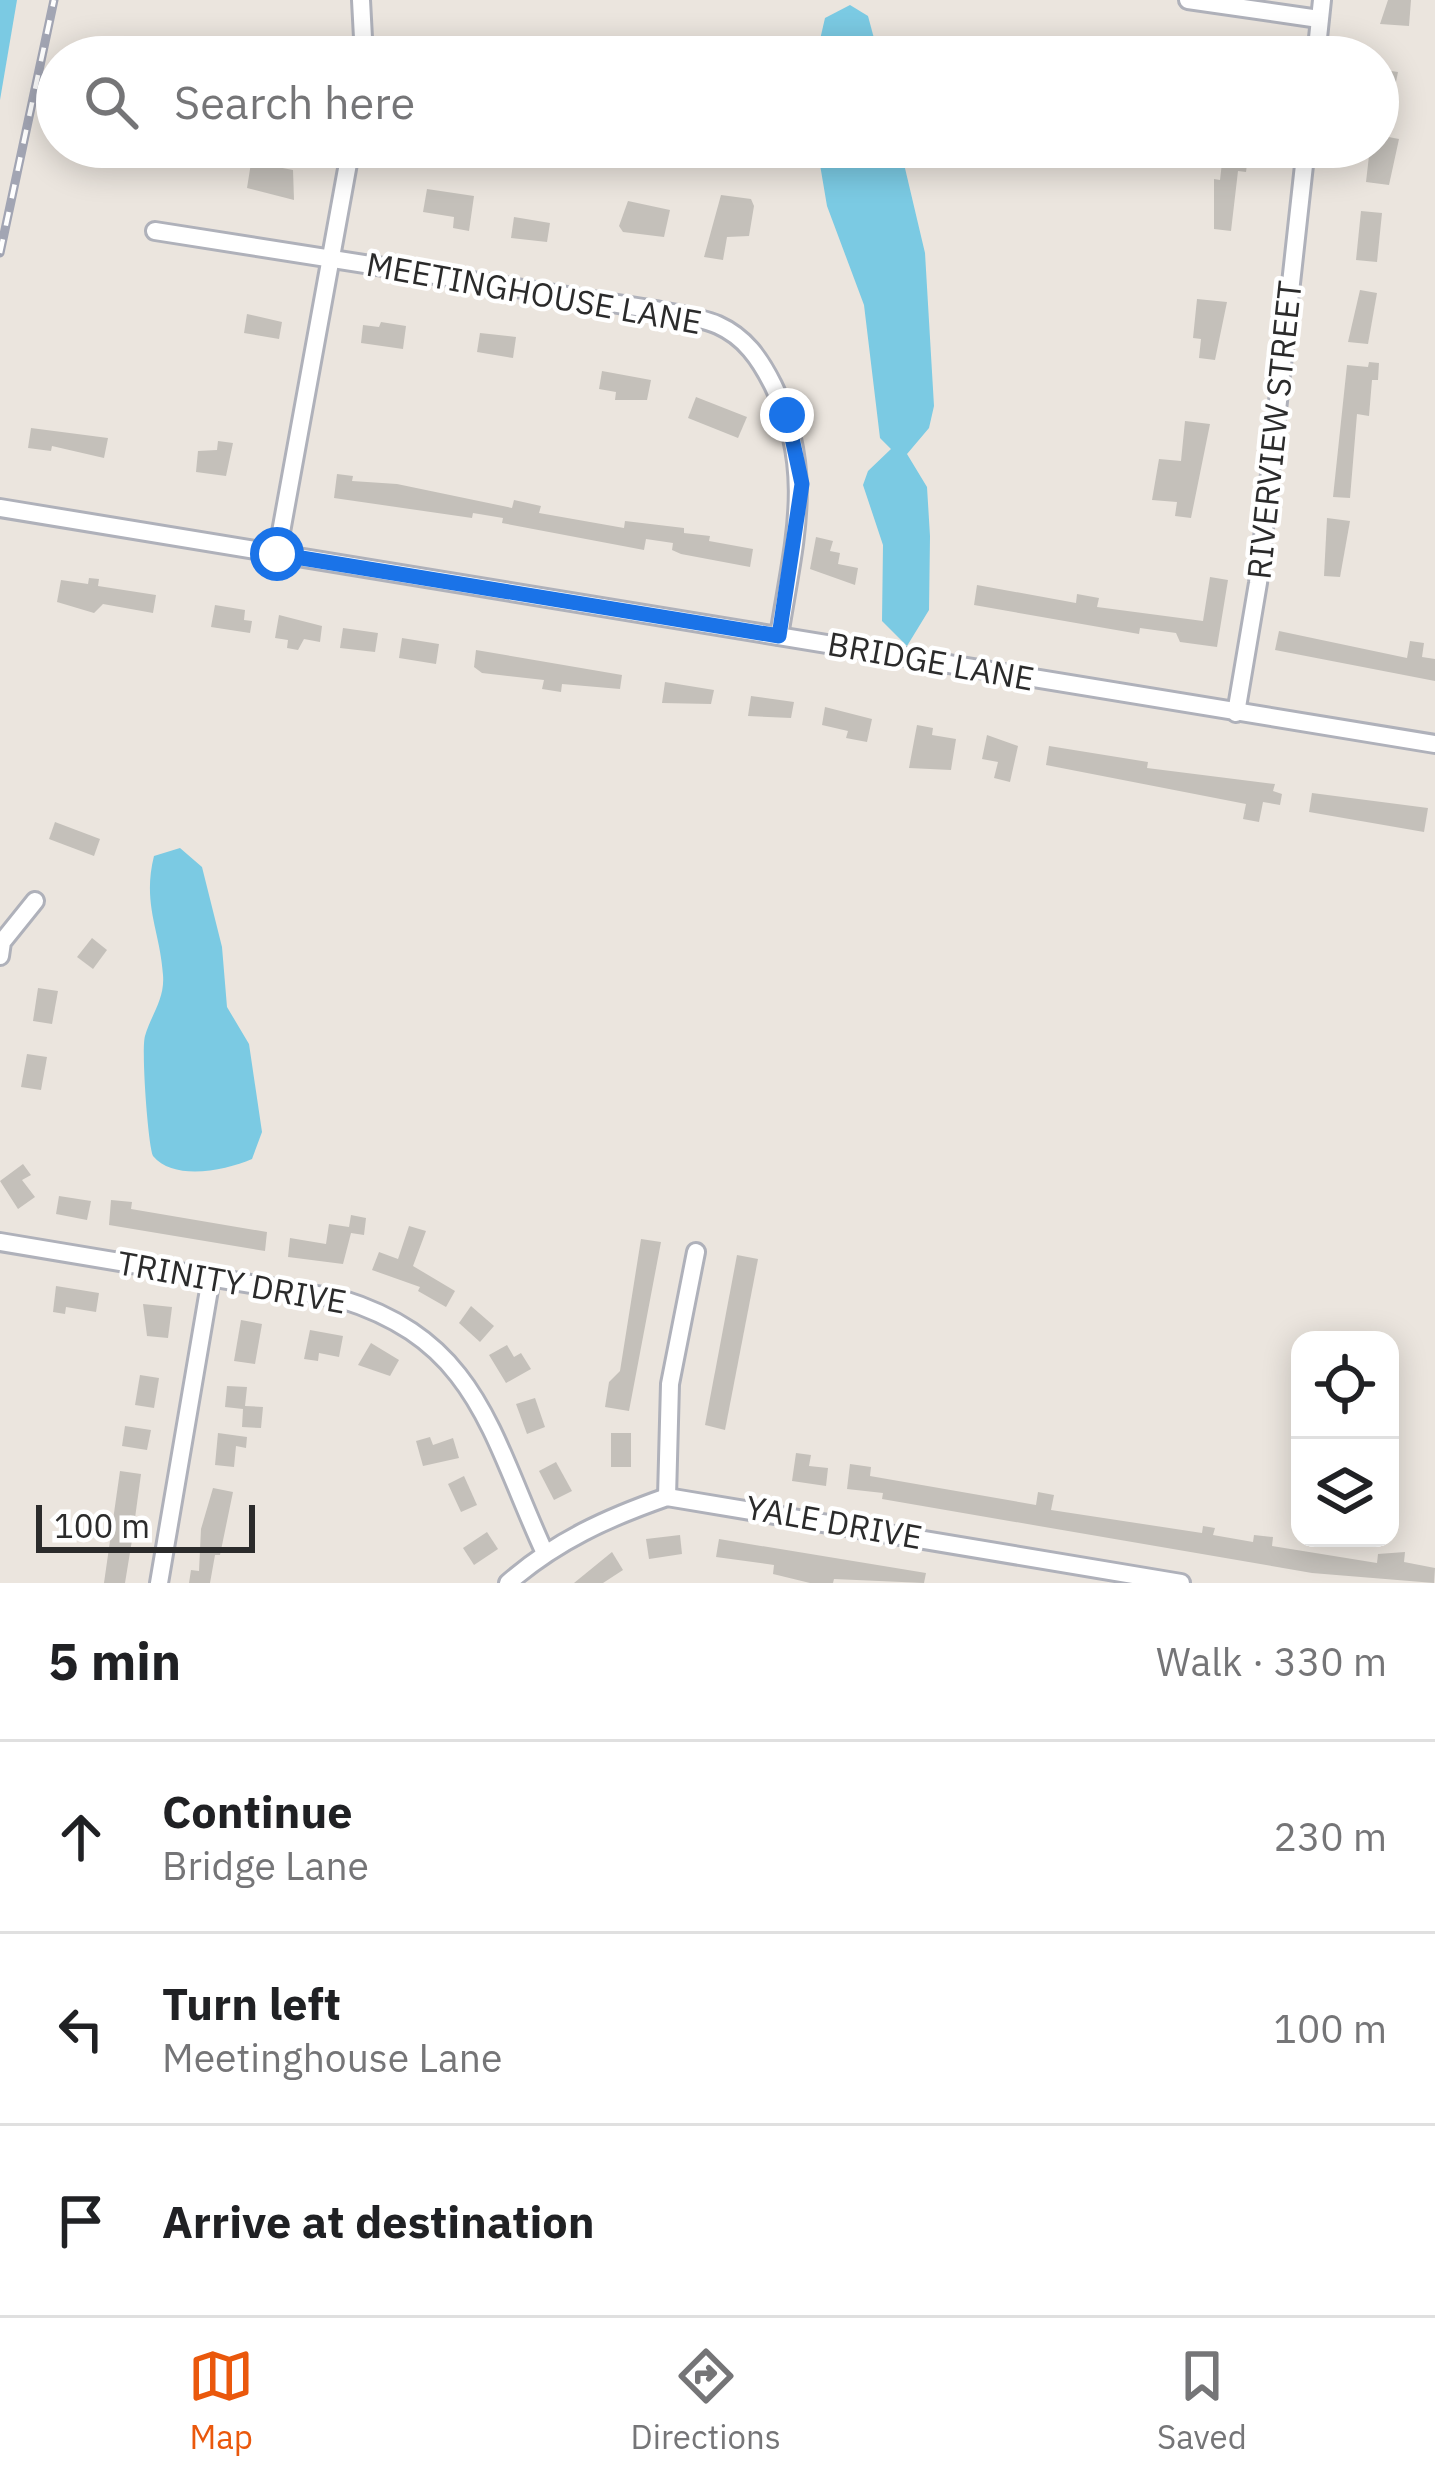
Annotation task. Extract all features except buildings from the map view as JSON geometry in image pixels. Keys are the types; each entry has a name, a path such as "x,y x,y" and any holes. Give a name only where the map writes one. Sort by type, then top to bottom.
{"street":[{"path":"361,0 363,36"},
{"path":"1188,0 1320,10"},
{"path":"277,554 347,168"},
{"name":"RIVERVIEW STREET","path":"1236,713 1258,583 1304,168"},
{"name":"MEETINGHOUSE LANE","path":"155,231 656,310 716,324 736,335 764,367 798,449 802,484 779,636"},
{"name":"BRIDGE LANE","path":"0,508 1435,744"},
{"path":"0,956 2,942 35,901"},
{"name":"TRINITY DRIVE","path":"0,1242 341,1299 390,1315 423,1336 458,1368 544,1551"},
{"path":"667,1497 668,1396 696,1252"},
{"path":"159,1583 211,1278"},
{"name":"YALE DRIVE","path":"508,1583 544,1551 610,1517 667,1497 1181,1583"}],"water":[{"path":"0,0 17,0 0,100"},
{"path":"850,5 868,16 873,36 821,36 825,18"},
{"path":"821,168 905,168 925,253 934,406 929,428 907,454 927,487 929,610 907,646 882,621 883,545 863,485 868,471 891,449 880,438 864,305 827,206"},
{"path":"180,848 202,867 222,947 227,1007 249,1044 262,1132 252,1159 200,1171 173,1169 153,1156 146,1097 145,1036 163,984 151,873 154,856"}],"railway":[{"path":"46,36 54,0"},
{"path":"0,253 36,84"}],"route":[{"path":"277,554 779,636 802,484 787,415"}]}
